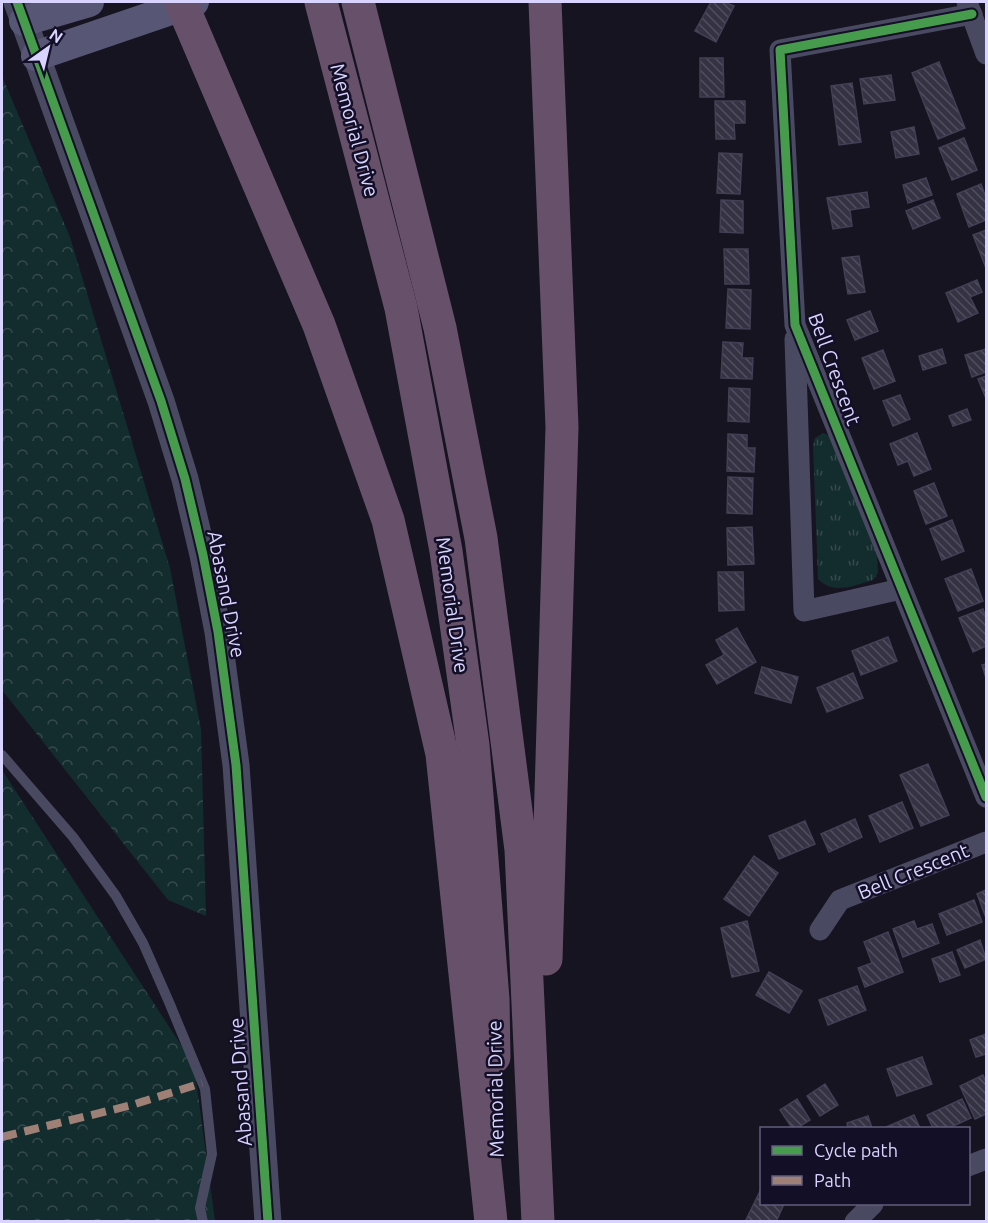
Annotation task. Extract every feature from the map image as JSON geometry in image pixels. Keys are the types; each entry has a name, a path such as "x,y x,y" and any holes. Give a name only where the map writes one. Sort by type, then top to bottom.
{"highway":[{"name":"Memorial Drive","path":"321,2 401,308 446,551 473,745 494,999 497,1221"},
{"name":"Memorial Drive","path":"358,2 440,328 481,538 521,850 538,1221"},
{"path":"538,1221 562,427 545,2"},
{"path":"185,3 319,325 388,519 442,754 491,1221"}],"main road":[{"path":"20,11 89,2"},
{"path":"36,56 185,3"}],"street":[{"path":"969,8 987,54"},
{"name":"Bell Crescent","path":"901,589 804,610 795,325 780,50 969,8"},
{"name":"Abasand Drive","path":"20,11 161,401 185,479 203,555 218,632 236,765 268,1221"},
{"name":"Bell Crescent","path":"795,325 987,797"},
{"name":"Bell Crescent","path":"820,930 840,900 987,842"},
{"path":"970,1166 987,1159"},
{"path":"855,1221 871,1205"}],"lane":[{"path":"2,755 73,837 116,896 143,943 169,1002 205,1089 212,1154 200,1208 203,1221"}],"green space":[{"path":"2,76 70,237 170,568 201,729 206,916 168,900 2,690"},
{"path":"823,433 831,436 877,553 878,573 873,580 844,588 831,587 818,579 813,446 815,438"},
{"path":"2,770 194,1065 215,1221 2,1221"}],"building":[{"path":"711,2 724,2 734,6 716,42 695,31"},
{"path":"700,58 723,58 724,97 700,97"},
{"path":"939,62 965,128 938,139 912,73"},
{"path":"891,75 895,100 864,104 860,79"},
{"path":"852,83 861,142 839,145 831,86"},
{"path":"715,101 745,101 745,123 734,123 735,139 716,139"},
{"path":"914,127 919,154 896,158 891,132"},
{"path":"964,138 977,170 952,180 939,148"},
{"path":"719,153 742,154 740,194 717,193"},
{"path":"926,178 932,195 908,203 903,185"},
{"path":"981,184 986,198 986,220 969,227 957,194"},
{"path":"867,192 869,207 850,210 852,226 833,229 827,198"},
{"path":"721,200 743,201 743,233 720,232"},
{"path":"933,200 940,218 913,229 906,211"},
{"path":"986,230 986,268 973,235"},
{"path":"724,249 748,249 749,284 725,284"},
{"path":"859,256 865,292 848,294 842,258"},
{"path":"977,280 982,292 970,297 978,313 958,322 946,293"},
{"path":"728,289 751,290 750,329 726,328"},
{"path":"870,311 878,331 855,340 847,320"},
{"path":"723,342 743,343 742,358 753,358 752,379 721,378"},
{"path":"942,349 946,363 923,370 919,356"},
{"path":"986,349 986,372 972,377 965,355"},
{"path":"883,350 895,381 874,389 862,358"},
{"path":"986,376 986,395 985,396 978,379"},
{"path":"729,388 750,389 749,422 728,421"},
{"path":"900,395 910,419 893,426 883,401"},
{"path":"967,409 971,420 953,426 949,416"},
{"path":"917,433 931,469 914,476 908,461 898,465 890,444"},
{"path":"728,434 747,435 747,448 755,448 754,472 727,471"},
{"path":"728,477 753,478 752,514 727,513"},
{"path":"934,483 947,516 926,524 914,491"},
{"path":"952,520 964,551 942,560 930,529"},
{"path":"752,527 754,564 728,565 727,528"},
{"path":"971,569 983,601 958,611 945,579"},
{"path":"718,572 743,572 744,610 719,611"},
{"path":"983,609 986,618 986,646 973,652 959,618"},
{"path":"737,628 756,662 717,684 706,665 724,655 716,640"},
{"path":"888,637 897,661 861,675 852,651"},
{"path":"986,664 986,678 982,665"},
{"path":"762,667 798,677 791,703 755,693"},
{"path":"853,673 863,698 827,712 817,688"},
{"path":"928,764 949,815 921,826 900,775"},
{"path":"902,802 913,828 880,842 869,816"},
{"path":"855,819 862,837 829,852 821,834"},
{"path":"805,821 815,844 779,859 769,836"},
{"path":"754,856 778,873 749,916 724,899"},
{"path":"986,890 986,918 977,894"},
{"path":"974,900 982,922 947,935 939,914"},
{"path":"747,921 759,971 732,977 721,928"},
{"path":"914,921 917,929 932,924 939,943 903,957 893,929"},
{"path":"888,932 903,972 865,987 858,968 872,963 864,942"},
{"path":"980,940 986,959 965,968 957,950"},
{"path":"952,952 960,975 940,982 932,959"},
{"path":"769,972 802,991 789,1013 756,995"},
{"path":"857,986 866,1010 828,1025 819,1000"},
{"path":"986,1034 986,1054 976,1057 970,1040"},
{"path":"922,1057 932,1084 897,1096 887,1069"},
{"path":"983,1075 986,1083 986,1114 975,1119 960,1086"},
{"path":"825,1084 838,1105 820,1116 807,1096"},
{"path":"797,1099 810,1120 799,1127 791,1127 780,1110"},
{"path":"962,1099 971,1118 951,1127 933,1127 927,1115"},
{"path":"914,1115 920,1127 886,1127"},
{"path":"868,1116 872,1127 848,1127 847,1123"},
{"path":"760,1191 760,1205 784,1205 776,1222 745,1222"}],"marked path":[{"path":"2,1137 132,1105 202,1083"}],"cycle path":[{"path":"17,2 161,401 185,479 203,555 218,632 236,765 268,1222"},
{"path":"972,14 780,50 795,325 986,797"}]}
